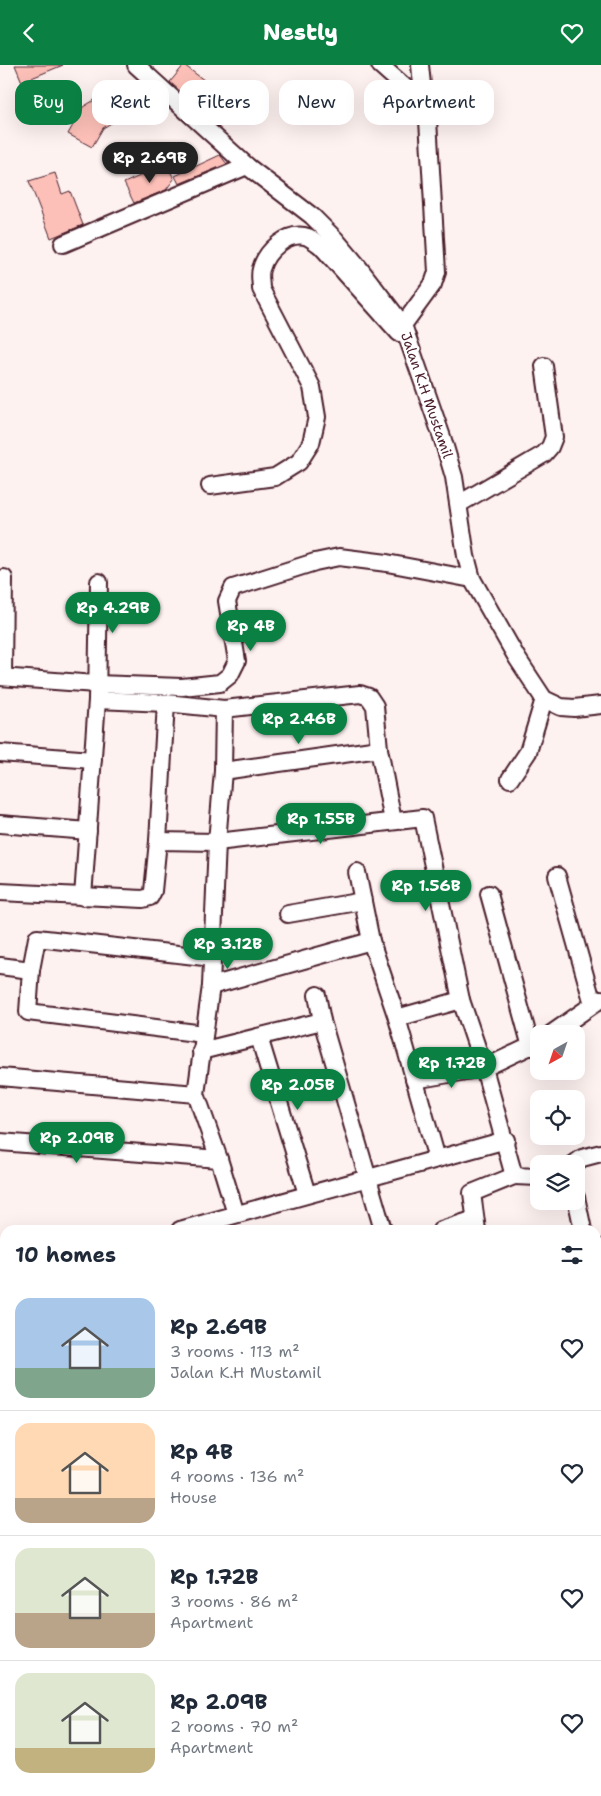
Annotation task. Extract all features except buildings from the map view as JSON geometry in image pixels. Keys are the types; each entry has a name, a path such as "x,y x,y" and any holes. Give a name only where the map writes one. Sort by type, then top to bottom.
{"street":[{"name":"Jalan K.H Mustamil","path":"136,65 247,166 312,215 335,239 403,325 443,440 459,504 466,556 472,579 517,658 544,699"},
{"path":"380,65 397,80"},
{"path":"420,65 422,80"},
{"path":"403,325 433,284 437,272 428,125"},
{"path":"62,244 247,166"},
{"path":"210,486 275,477 299,462 311,443 317,417 312,387 261,289 260,271 266,256 290,236 308,237 321,246 382,317 412,347"},
{"path":"459,504 544,454 550,447 554,437 544,365"},
{"path":"97,692 220,683 230,675 237,661 227,601 233,588 315,562 338,557 366,560 472,579"},
{"path":"4,578 2,677 166,703 224,709 360,694 369,697 374,706 379,749 393,821"},
{"path":"83,897 97,692 99,582"},
{"path":"510,779 528,752 544,699 561,707 574,709 601,705"},
{"path":"0,892 143,899 150,897 153,891 158,841 166,703"},
{"path":"224,709 211,987 196,1094 236,1214"},
{"path":"222,771 379,749"},
{"path":"0,753 93,761"},
{"path":"158,841 217,842 423,818 460,1000 484,1068 506,1140 514,1176"},
{"path":"0,824 88,831"},
{"path":"357,872 371,941 397,1018 437,1159"},
{"path":"557,876 597,1002 563,1025"},
{"path":"489,894 530,1028"},
{"path":"288,914 363,901"},
{"path":"204,1034 28,1013 31,970 37,938 213,958"},
{"path":"211,987 371,941"},
{"path":"0,966 31,970"},
{"path":"317,995 322,1021 382,1225"},
{"path":"397,1018 460,1000"},
{"path":"201,1051 322,1021"},
{"path":"259,1037 307,1194"},
{"path":"414,1079 484,1068 530,1046"},
{"path":"0,1077 196,1094"},
{"path":"198,1225 506,1140"},
{"path":"0,1142 219,1159"},
{"path":"585,1156 601,1153"},
{"path":"476,1225 472,1193 514,1176 530,1177"},
{"path":"579,1210 582,1225"}]}
